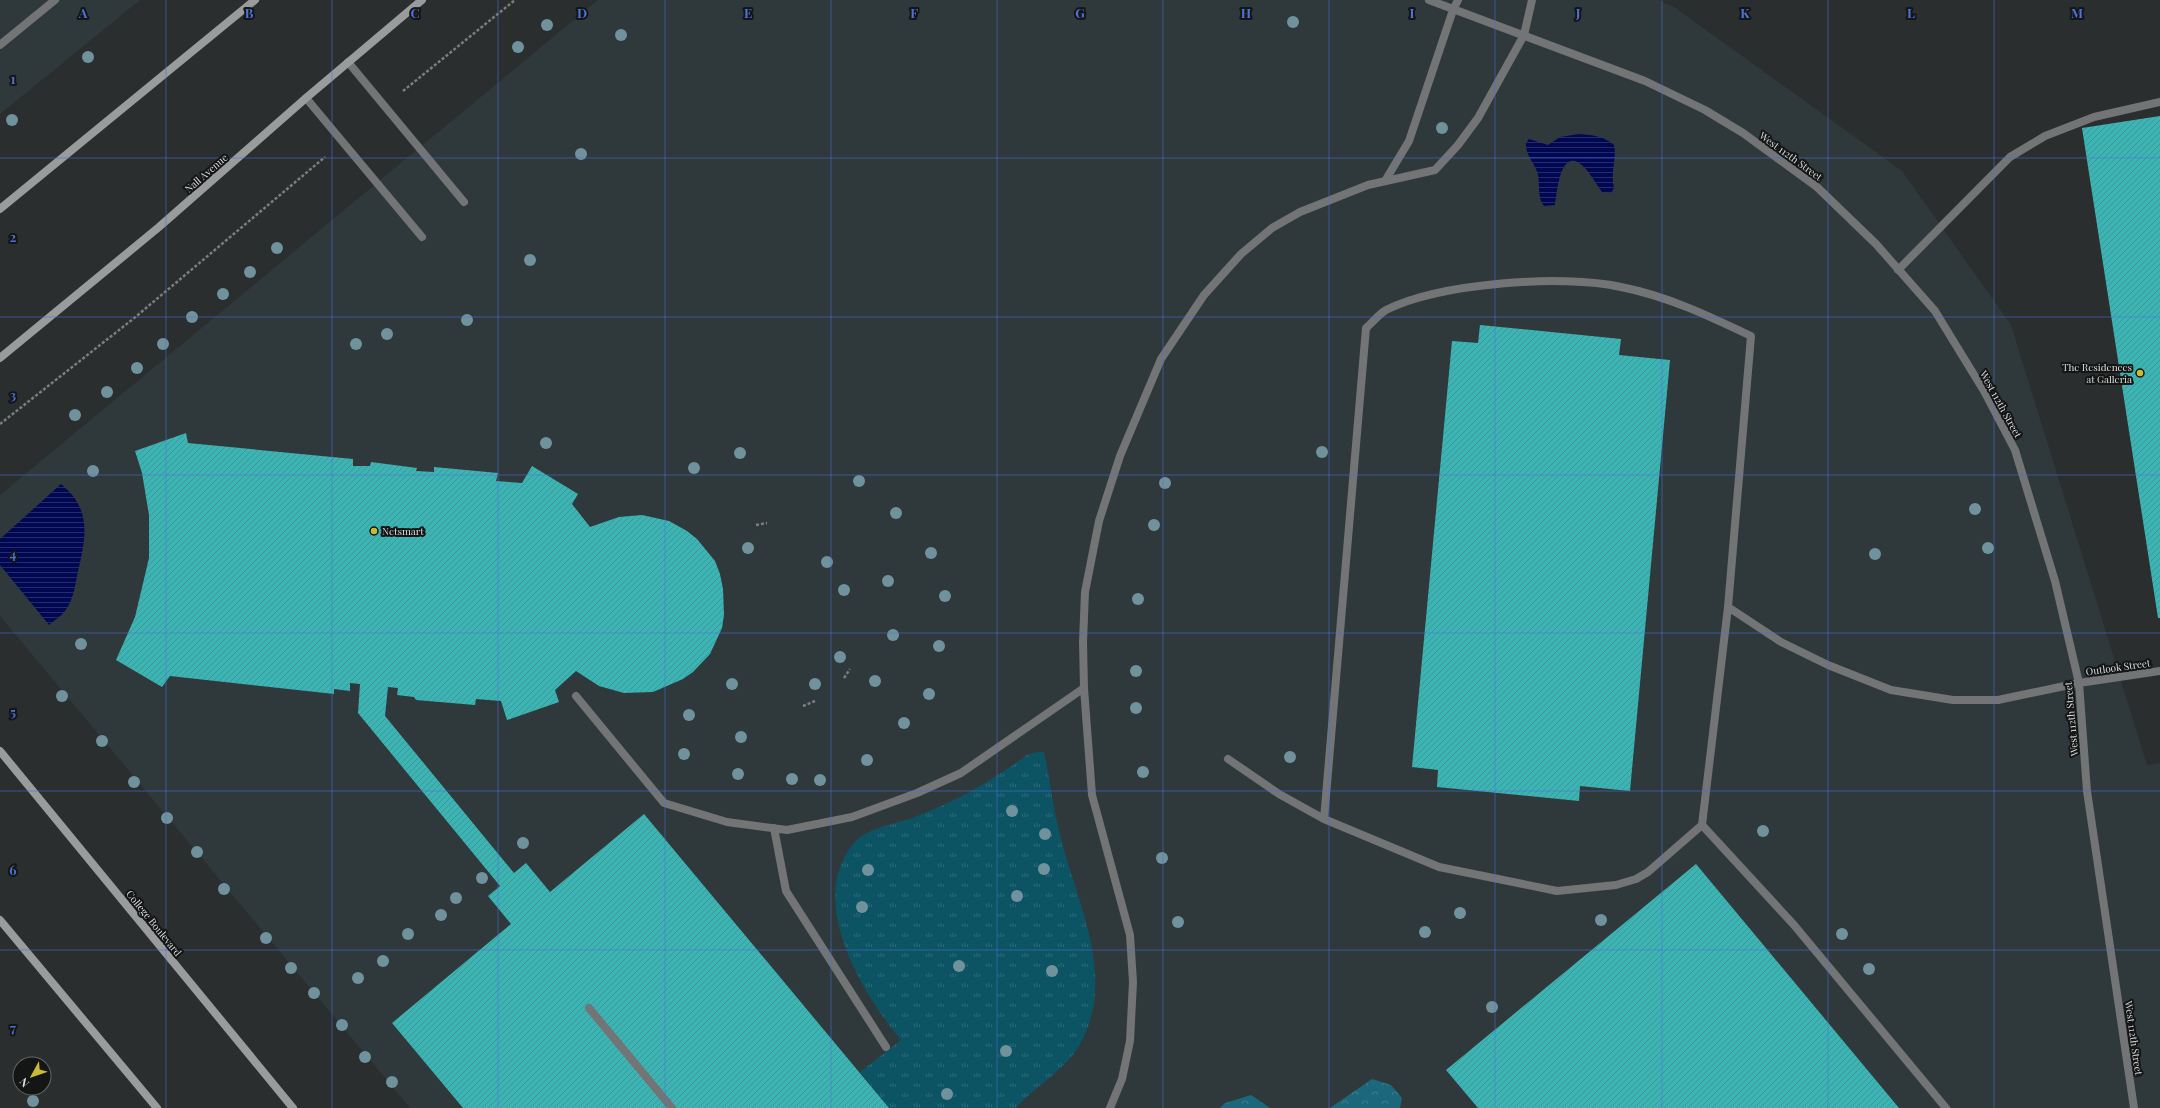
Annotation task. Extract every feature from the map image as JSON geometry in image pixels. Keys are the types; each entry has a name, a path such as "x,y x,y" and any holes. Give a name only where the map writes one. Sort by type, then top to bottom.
{"main road":[{"path":"0,209 255,0"},
{"name":"Nall Avenue","path":"0,358 159,227 306,98 422,0"},
{"name":"College Boulevard","path":"0,751 293,1108"},
{"path":"0,920 157,1108"}],"street":[{"path":"0,45 55,0"},
{"name":"West 112th Street","path":"1429,0 1645,81 1705,110 1743,133 1817,187 1876,244 1934,311 1984,391 2015,450 2055,582 2078,683 2087,791 2134,1108"},
{"path":"1385,181 1410,141 1453,10 1458,0"},
{"path":"1110,1108 1122,1079 1130,1041 1133,982 1130,935 1092,795 1084,688 1085,592 1099,521 1120,456 1161,359 1204,295 1241,254 1272,228 1300,212 1368,185 1435,170 1458,145 1478,118 1524,35 1532,0"},
{"path":"348,62 464,202"},
{"path":"306,98 422,237"},
{"path":"1898,270 2010,157 2045,136 2094,117 2160,102"},
{"path":"1228,759 1279,794 1324,819 1439,867 1557,891 1616,885 1636,879 1648,872 1702,825 1728,607 1751,336 1710,316 1664,298 1620,286 1566,282 1520,282 1462,288 1410,300 1385,311 1366,328 1324,819"},
{"name":"Outlook Street","path":"1728,607 1781,642 1828,665 1891,690 1953,700 1998,700 2078,683 2160,671"},
{"path":"576,696 664,803 727,822 787,830 852,817 955,776 1084,688"},
{"path":"1702,825 1794,926 1946,1108"},
{"path":"774,828 786,891 886,1047"},
{"path":"589,1008 672,1108"}],"path":[{"path":"401,92 515,0"},
{"path":"0,424 133,319 325,157"},
{"path":"756,525 767,523"},
{"path":"844,678 850,669"},
{"path":"803,706 815,701"}],"shaded area":[{"path":"0,0 140,0 0,114"},
{"path":"598,0 1658,0 1674,7 1902,171 2011,325 2147,765 2160,763 2160,1108 410,1108 0,616 0,495"},
{"path":"1579,134 1602,138 1614,145 1614,188 1611,193 1602,192 1584,167 1576,161 1570,161 1565,165 1559,180 1555,205 1544,206 1540,199 1538,175 1527,152 1526,143 1529,139 1548,145 1560,137"},
{"path":"61,484 79,505 83,515 83,550 71,601 63,613 49,625 0,565 0,539"}],"green space":[{"path":"1036,752 1044,752 1060,835 1084,914 1090,941 1095,968 1095,994 1090,1020 1079,1046 1073,1055 1016,1108 889,1108 860,1072 901,1040 872,1001 848,953 839,928 835,903 837,878 845,856 859,838 865,834 877,828 911,818 946,804 988,781 1027,755"},
{"path":"1372,1079 1391,1085 1402,1098 1400,1108 1330,1108"},
{"path":"1251,1095 1270,1108 1220,1108 1225,1103"}],"building":[{"name":"The Residences at Galleria","path":"2160,116 2160,618 2158,618 2082,128"},
{"path":"1480,325 1621,339 1619,355 1670,360 1630,791 1580,786 1579,801 1437,787 1438,770 1412,767 1452,341 1478,343"},
{"path":"186,433 188,443 353,459 353,466 370,466 371,462 417,468 416,471 434,472 434,467 498,473 496,481 522,483 532,466 578,494 572,504 590,527 619,517 642,515 669,521 687,531 697,539 715,561 720,574 723,589 724,615 722,628 710,654 693,672 683,679 653,692 624,693 599,686 576,671 555,690 559,702 507,720 501,701 476,699 475,705 416,700 414,697 397,695 398,688 388,687 385,716 514,873 526,863 550,892 644,814 889,1108 463,1108 392,1023 511,924 488,896 500,886 358,713 360,684 350,683 350,691 334,689 334,694 170,676 162,687 116,660 135,617 149,558 149,515 142,473 135,451"},
{"path":"1696,864 1899,1108 1478,1108 1446,1070"}],"place":[{"name":"The Residences at Galleria","path":"2140,373"},
{"name":"Netsmart","path":"374,531"}]}
